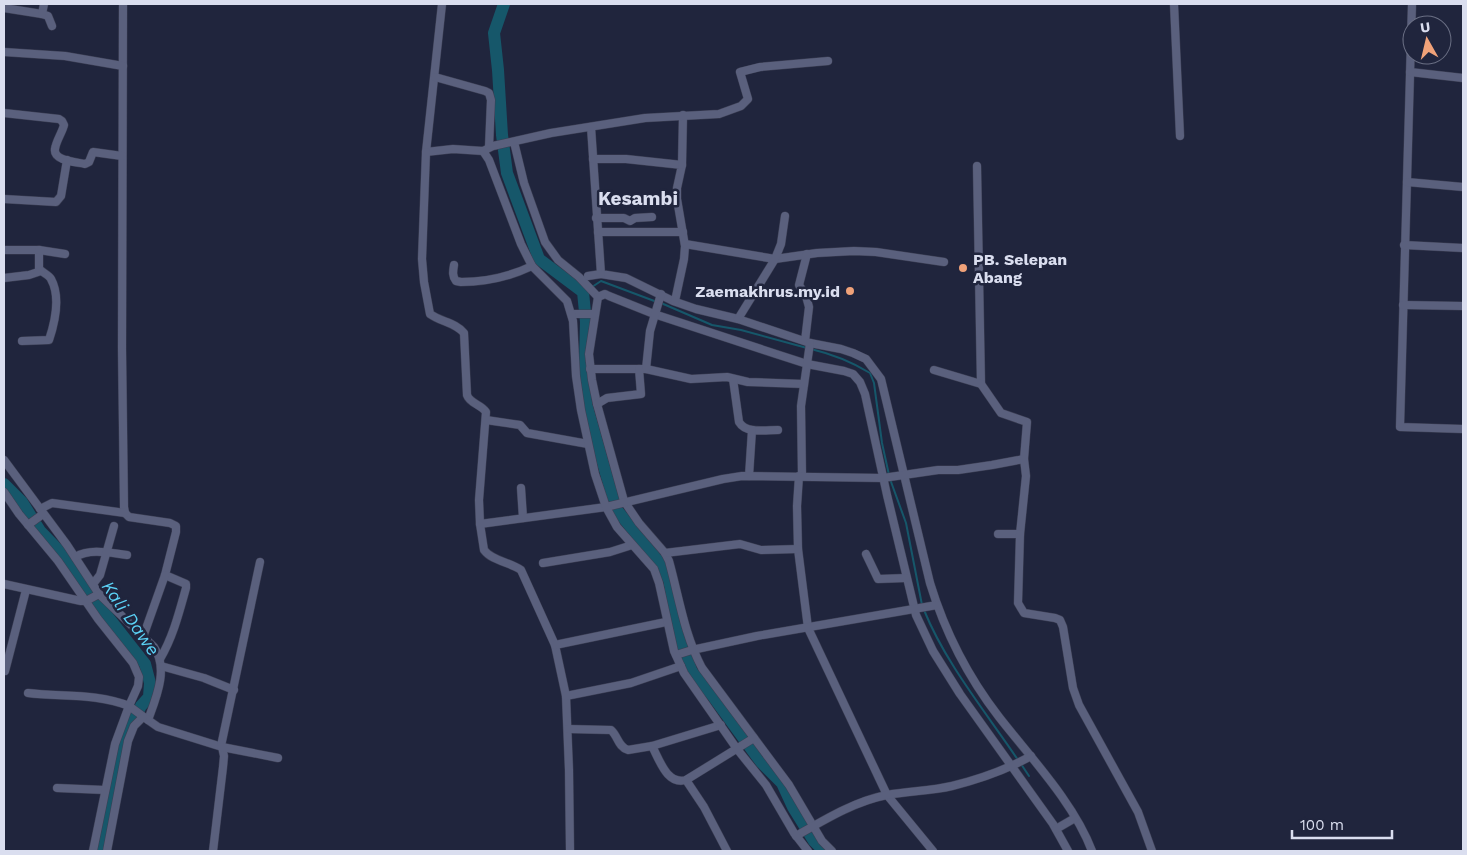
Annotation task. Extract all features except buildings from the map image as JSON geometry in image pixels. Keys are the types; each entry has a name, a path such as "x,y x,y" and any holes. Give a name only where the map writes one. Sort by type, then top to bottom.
{"street":[{"path":"42,14 44,4"},
{"path":"123,4 122,450 125,513"},
{"path":"442,4 426,152 422,259 426,304 430,314 453,324 464,334 468,399 484,409 486,420 479,500 484,550 486,553 514,564 521,570 555,645 566,696 570,851"},
{"path":"1174,4 1180,136"},
{"path":"1412,4 1400,427 1463,428"},
{"path":"4,8 48,16 52,26"},
{"path":"4,52 65,56 123,66"},
{"path":"426,152 488,148 551,133 645,118 718,114 745,103 748,99 740,72 760,67 828,61"},
{"path":"1410,72 1463,78"},
{"path":"435,77 485,90 489,93 491,100 488,148 490,160 521,244 532,266 567,301 575,314 576,376 588,444 600,494 608,506 617,527 654,569 659,583 666,622 681,666 695,689 766,785 808,851"},
{"path":"4,113 62,121 64,125 55,148 57,157 86,164 93,152 122,156"},
{"path":"675,301 684,259 685,244 676,199 682,165 683,115"},
{"path":"591,126 601,274"},
{"path":"511,143 545,242 558,260 597,296"},
{"path":"593,159 626,159 682,165"},
{"path":"4,199 56,202 60,196 67,160"},
{"path":"977,166 981,384 1001,413 1027,422 1024,459 1026,476 1020,534 1018,603 1024,613 1060,620 1073,688 1079,705 1138,812 1152,851"},
{"path":"1407,182 1463,187"},
{"path":"738,319 775,259 781,244 785,216"},
{"path":"596,218 624,218 630,221 635,218 652,217"},
{"path":"598,232 683,232"},
{"path":"685,244 775,259 834,251 869,252 944,262"},
{"path":"1404,245 1463,248"},
{"path":"4,250 39,250 64,254"},
{"path":"22,341 47,340 52,330 57,305 51,279 41,271 38,265 39,250"},
{"path":"807,254 799,285 806,296 809,308 807,362 801,406 800,476 797,506 798,549 808,628 887,795 907,822 933,851"},
{"path":"454,265 454,279 458,282 495,279 517,273 532,266"},
{"path":"4,278 29,275 41,271"},
{"path":"588,276 601,274 626,278 660,296 696,309 738,319 808,344 841,349 866,359 881,379 901,475 935,606 956,651 1028,758 1059,794 1075,818 1092,851"},
{"path":"597,296 605,294 807,362 844,371 853,374 860,382 865,394 906,578 932,651 960,694 1056,828 1068,851"},
{"path":"597,296 593,314 589,354 590,369 597,404 623,502 669,560 691,650 752,740 800,802 812,827 832,851"},
{"path":"597,404 607,398 641,394 642,369 660,296"},
{"path":"1403,305 1463,306"},
{"path":"575,314 593,314"},
{"path":"590,369 642,369 691,379 718,376 748,382 804,384"},
{"path":"934,370 981,384"},
{"path":"733,379 739,422 743,428 778,430"},
{"path":"486,420 520,425 527,433 588,444"},
{"path":"749,476 752,430"},
{"path":"480,524 608,506 723,479 749,476 884,478 992,466 1024,459"},
{"path":"4,460 37,518 58,561 92,598 154,647 160,662 234,690"},
{"path":"521,488 523,518"},
{"path":"4,492 37,518 75,557 93,584"},
{"path":"37,518 52,503 125,513 136,520 176,526 165,575 143,637"},
{"path":"93,851 115,744 131,708 139,677 136,669 92,598 93,584 100,575 114,526"},
{"path":"998,534 1020,534"},
{"path":"543,563 610,552 632,544"},
{"path":"665,553 740,544 761,550 798,549"},
{"path":"75,557 85,552 107,552 127,555"},
{"path":"866,554 878,579 906,578"},
{"path":"213,851 224,756 221,747 260,562"},
{"path":"107,851 128,741 134,726 144,717 159,687 160,662 175,624 186,588 183,582 165,575"},
{"path":"4,584 26,590 92,598"},
{"path":"5,671 26,590"},
{"path":"677,655 691,650 757,636 935,606"},
{"path":"555,645 666,622"},
{"path":"566,696 631,683 681,666"},
{"path":"28,693 89,697 119,702 158,727 221,747 278,758"},
{"path":"568,729 611,730 620,745 628,750 652,746 721,725"},
{"path":"652,746 672,780 679,782 686,780 752,740"},
{"path":"798,835 850,807 887,795 952,786 997,773 1028,758"},
{"path":"686,780 704,807 727,851"},
{"path":"57,788 105,790"},
{"path":"1056,828 1075,818"}],"waterway":[{"path":"504,4 494,33 507,173 539,259 583,292 586,322 586,403 616,509 660,563 669,580 680,640 692,672 712,695 761,762 782,783 793,807 814,841 824,851"},
{"path":"592,287 601,281 657,302"},
{"path":"661,303 712,325 741,330 807,348"},
{"path":"811,349 842,359 870,373 874,383 882,443 889,475"},
{"path":"890,479 906,523 922,605"},
{"name":"Kali Dawe","path":"4,484 22,502 40,531 67,559 86,589 145,664 150,683 149,697 141,706 122,741 116,764 101,851"},
{"path":"924,610 943,649 1018,760"},
{"path":"1021,764 1029,776"}],"place":[{"name":"PB. Selepan Abang","path":"963,268"},
{"name":"Zaemakhrus.my.id","path":"850,291"}],"district":[{"name":"Kesambi","path":"638,198"}]}
